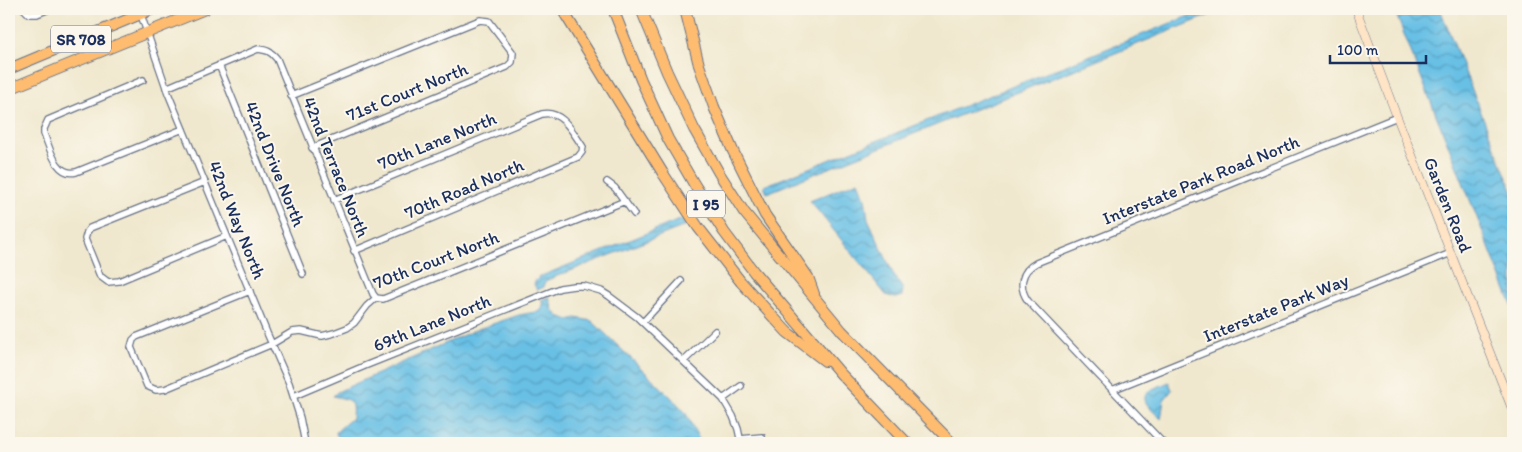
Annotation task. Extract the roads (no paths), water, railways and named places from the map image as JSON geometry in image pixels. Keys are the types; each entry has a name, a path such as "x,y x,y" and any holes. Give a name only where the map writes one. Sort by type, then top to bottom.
{"highway":[{"name":"SR 708","path":"9,69 140,11 153,9"},
{"name":"SR 708","path":"9,89 206,9"},
{"path":"562,9 698,227 735,274 786,332 842,374"},
{"name":"I 95","path":"613,9 641,80 668,138 724,232 754,272 842,374 907,443"},
{"name":"I 95","path":"641,9 667,72 694,129 744,212 842,331 952,443"},
{"path":"685,9 698,65 733,151 766,215 808,277 816,300"}],"street":[{"path":"24,9 29,14 37,14 49,9"},
{"name":"Garden Road","path":"1356,9 1513,411"},
{"name":"42nd Way North","path":"140,11 166,88 294,396 305,443"},
{"name":"71st Court North","path":"291,96 480,20 489,21 513,53 512,62 507,67 312,148"},
{"name":"42nd Terrace North","path":"219,65 258,49 266,50 277,59 354,251 376,298"},
{"path":"166,88 219,65"},
{"name":"42nd Drive North","path":"219,65 303,274"},
{"path":"143,80 52,118 45,124 44,134 59,167 66,172 76,172 183,129"},
{"name":"70th Lane North","path":"334,200 542,114 552,114"},
{"name":"70th Road North","path":"354,251 578,158 583,147 563,119 552,114"},
{"name":"Interstate Park Road North","path":"1112,390 1028,300 1022,288 1022,280 1028,268 1036,263 1397,117"},
{"path":"205,182 94,226 87,232 85,239 100,276 108,282 119,281 227,236"},
{"path":"607,182 615,188 634,214"},
{"name":"70th Court North","path":"250,291 139,334 133,340 131,347 147,386 156,390 165,389 272,344 292,332 322,336 347,328 354,323 376,298 384,299 624,200"},
{"name":"Interstate Park Way","path":"1112,390 1451,253"},
{"path":"681,281 642,322 723,399 733,416 741,441 762,437"},
{"name":"69th Lane North","path":"294,396 560,288 584,286 601,291 642,322"},
{"path":"684,362 715,331"},
{"path":"723,399 742,386"},
{"path":"1112,390 1163,443"}],"water":[{"path":"1206,9 1225,9 767,193 764,186"},
{"path":"1394,9 1440,9 1513,193 1513,308"},
{"path":"858,181 865,198 868,219 895,278 903,289 902,296 895,298 886,295 810,201"},
{"path":"682,219 685,226 547,280 544,283 544,287 537,290 534,284 539,277"},
{"path":"549,297 553,310 558,316 569,320 576,318 592,321 685,412 701,443 355,443 337,436 336,432 352,418 352,407 349,401 333,396 337,392 475,330 519,315 541,311 543,304 541,300"},
{"path":"1169,382 1172,390 1164,400 1161,419 1148,406 1145,399 1148,392"}]}
